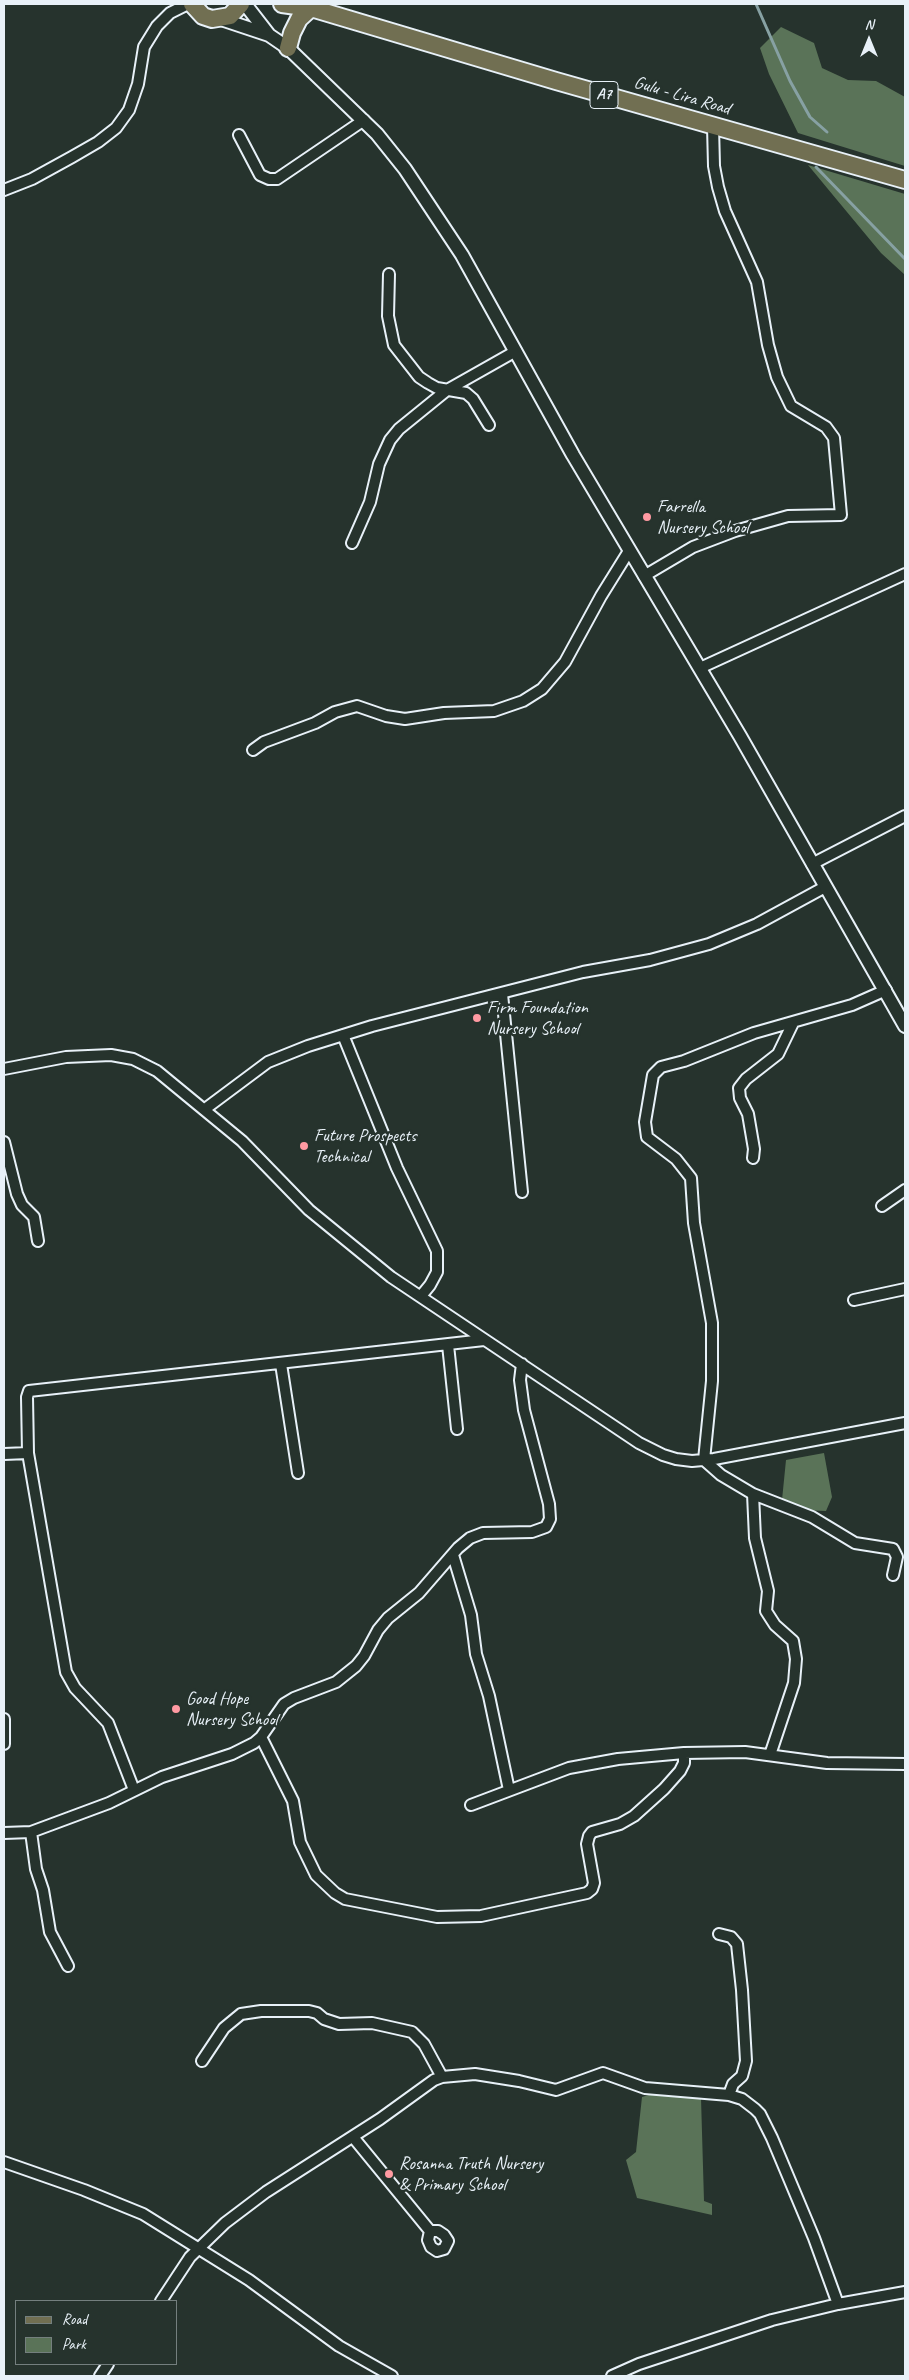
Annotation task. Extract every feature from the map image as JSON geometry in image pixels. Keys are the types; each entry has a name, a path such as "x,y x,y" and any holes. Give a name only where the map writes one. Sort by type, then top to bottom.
{"main road":[{"path":"190,4 203,16 221,19 230,16 241,4"},
{"name":"A7","path":"282,4 305,6"},
{"path":"288,48 292,33 305,6"},
{"name":"Gulu - Lira Road","path":"305,6 556,81 905,180"}],"street":[{"path":"4,190 32,179 72,157 98,142 116,128 129,110 138,84 144,47 148,40 157,26 170,13 190,4"},
{"path":"245,4 269,34 288,48 364,120 405,169 448,234 516,351 573,455 700,668 905,1026"},
{"path":"221,19 269,34"},
{"path":"239,135 260,175 269,179 277,179 364,120"},
{"path":"644,576 698,545 735,531 788,516 841,514 834,438 826,427 791,406 780,383 768,345 757,282 725,211 718,187 714,166 713,126"},
{"path":"389,274 388,316 394,345 420,377 437,388 466,393 473,399 489,425"},
{"path":"352,543 370,502 379,464 390,440 399,429 447,390 516,351"},
{"path":"253,750 264,742 315,723 335,712 357,706 386,716 404,719 444,713 494,711 523,702 542,689 565,662 601,596 629,551"},
{"path":"700,668 905,574"},
{"path":"812,864 905,816"},
{"path":"205,1109 268,1062 308,1046 343,1035 583,972 650,960 709,944 765,920 825,887"},
{"path":"704,1460 713,1374 711,1311 694,1223 690,1178 676,1159 647,1137 645,1132 645,1122 654,1075 661,1067 684,1061 754,1033 852,1005 886,990"},
{"path":"502,994 522,1192"},
{"path":"753,1158 754,1149 748,1114 738,1093 739,1088 746,1079 778,1054 793,1023"},
{"path":"343,1035 397,1168 437,1251 437,1272 421,1296"},
{"path":"4,1069 66,1057 120,1056 139,1062 156,1071 242,1140 310,1210 391,1277 648,1449 676,1459 704,1460 824,1440 905,1422"},
{"path":"4,1142 17,1194 22,1205 34,1217 38,1241"},
{"path":"882,1206 905,1190"},
{"path":"854,1300 905,1289"},
{"path":"134,1790 108,1723 75,1688 66,1672 28,1453 27,1397 29,1391 484,1340"},
{"path":"448,1345 456,1429"},
{"path":"281,1364 298,1473"},
{"path":"4,1834 31,1832 109,1803 185,1768 232,1754 254,1743 262,1737 284,1704 294,1698 336,1682 356,1666 364,1656 378,1630 475,1535 532,1532 546,1527 550,1519 549,1504 522,1400 520,1380 522,1364"},
{"path":"4,1454 28,1453"},
{"path":"704,1460 721,1475 753,1494 812,1516 855,1543 894,1549 897,1558 893,1575"},
{"path":"753,1494 755,1538 768,1591 766,1611 775,1625 794,1641 796,1658 794,1683 770,1755"},
{"path":"453,1555 471,1615 476,1654 489,1696 509,1790"},
{"path":"4,1719 4,1744"},
{"path":"262,1737 293,1801 300,1842 316,1875 335,1893 345,1899 437,1917 481,1916 587,1892 592,1889 594,1882 587,1844 589,1836 592,1832 620,1824 634,1816 664,1789 680,1771 684,1763 684,1753"},
{"path":"471,1806 569,1768 635,1757 719,1752 770,1755 827,1763 905,1764"},
{"path":"31,1832 36,1868 43,1890 50,1932 68,1966"},
{"path":"719,1934 731,1938 737,1944 742,1990 746,2061 742,2076 733,2084 729,2095"},
{"path":"202,2061 224,2028 241,2014 261,2011 310,2011 333,2022 372,2023 412,2032 424,2044 442,2077"},
{"path":"162,2300 199,2247 225,2223 266,2192 353,2137 442,2077 475,2074 556,2090 604,2073 645,2088 729,2095 749,2104 760,2114 814,2238 838,2304"},
{"path":"353,2137 430,2231"},
{"path":"4,2162 84,2190 143,2214 199,2247 249,2280 313,2328 392,2376"},
{"path":"612,2376 772,2320 838,2304 905,2292"},
{"path":"100,2376 107,2365"}],"green space":[{"path":"781,27 814,43 822,68 848,80 876,81 905,97 905,166 798,133 769,74 760,48"},
{"path":"808,165 905,194 905,275 881,253"},
{"path":"824,1453 832,1497 826,1511 800,1510 782,1500 786,1460"},
{"path":"681,2087 701,2098 704,2201 712,2204 712,2215 637,2198 626,2160 636,2152 642,2097"}],"waterway":[{"path":"756,4 790,81 810,117 827,132"},
{"path":"816,167 905,259"}],"place":[{"name":"Farrella Nursery School","path":"647,517"},
{"name":"Firm Foundation Nursery School","path":"477,1018"},
{"name":"Future Prospects Technical","path":"304,1146"},
{"name":"Good Hope Nursery School","path":"176,1709"},
{"name":"Rosanna Truth Nursery & Primary School","path":"389,2174"}]}
